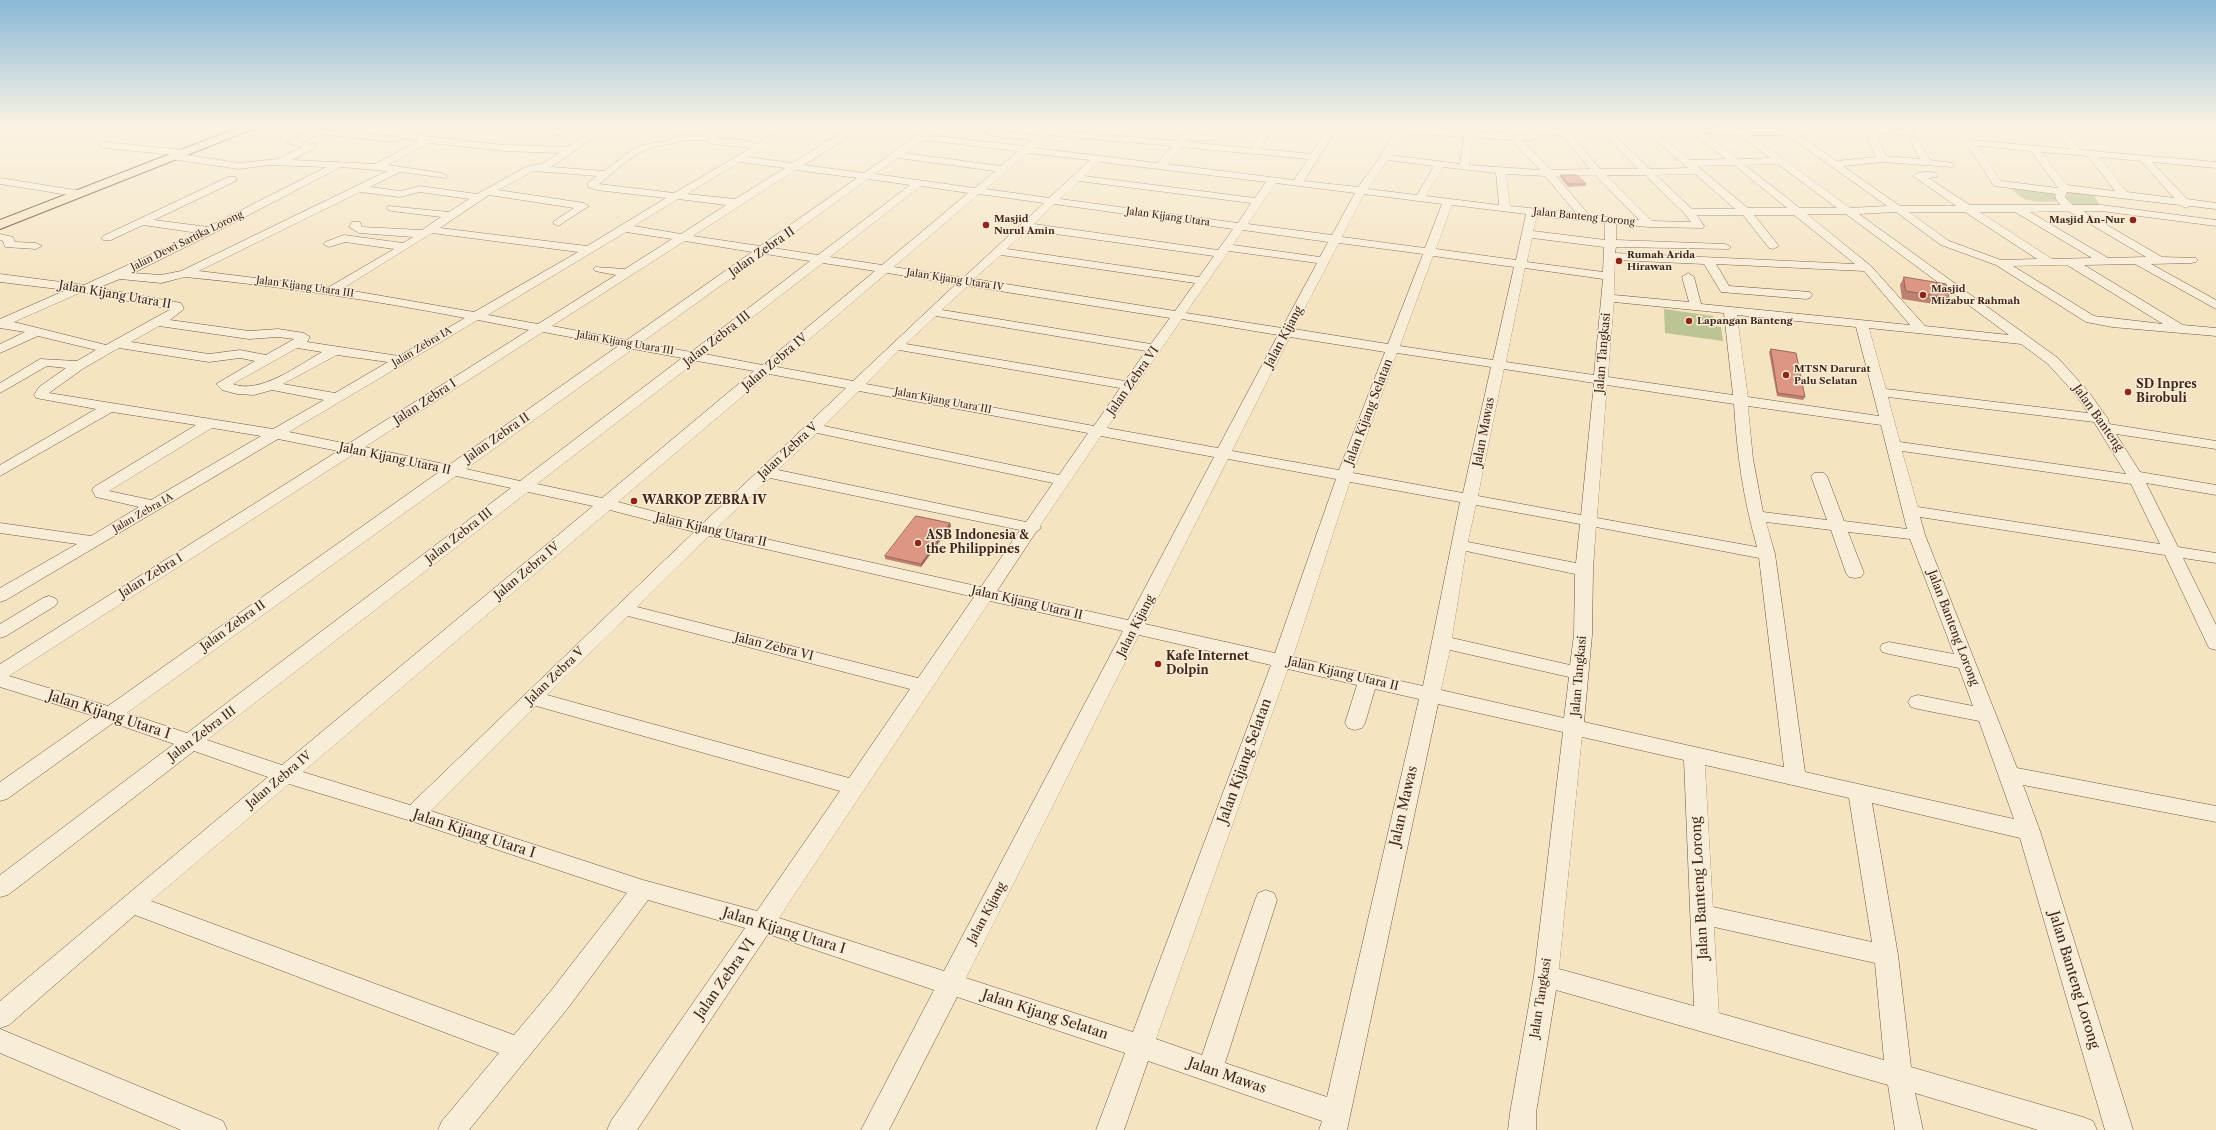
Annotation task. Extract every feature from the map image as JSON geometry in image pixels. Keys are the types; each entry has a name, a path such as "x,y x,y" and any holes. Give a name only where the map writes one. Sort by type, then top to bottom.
{"highway":[{"path":"2,224 123,178"}],"street":[{"path":"107,238 232,178"},
{"name":"Jalan Dewi Sartika Lorong","path":"1,323 83,288 119,275 210,231 313,178"},
{"path":"185,273 278,226 382,178"},
{"path":"361,188 400,194 420,189 439,178"},
{"path":"332,290 405,247 450,215 514,178"},
{"path":"601,178 592,185 738,203"},
{"name":"Jalan Zebra IA","path":"0,596 156,506 475,315 589,250 709,178"},
{"name":"Jalan Zebra I","path":"0,673 777,178"},
{"name":"Jalan Zebra II","path":"0,793 451,470 867,178"},
{"name":"Jalan Kijang Utara","path":"873,178 1335,240"},
{"name":"Jalan Zebra IV","path":"0,1017 994,178"},
{"path":"1075,178 1258,201"},
{"name":"Jalan Zebra V","path":"414,814 765,472 814,428 896,346 934,312 964,281 1075,178"},
{"path":"1255,178 1448,202"},
{"path":"1298,183 1301,178"},
{"name":"Jalan Kijang","path":"876,1130 950,984 1136,627 1223,453 1361,191 1370,178"},
{"path":"1420,198 1432,178"},
{"path":"1502,178 1505,209"},
{"path":"1552,178 1586,218"},
{"name":"Jalan Banteng Lorong","path":"1604,178 1649,224"},
{"name":"Jalan Banteng Lorong","path":"1448,202 1586,218 1698,227 1699,224 1689,212 1654,178"},
{"path":"1706,178 1746,212 1773,246"},
{"path":"1756,178 1867,268 1922,331"},
{"name":"Jalan Banteng","path":"1803,178 2024,340 2060,368 2084,394 2136,478 2170,551 2211,624 2216,644"},
{"path":"1854,178 1945,243 2000,263 2090,319 2112,323 2216,332"},
{"path":"1921,178 1966,209 2049,262"},
{"path":"1994,178 1998,184 2037,208"},
{"path":"2054,178 2062,190 2062,201 2069,207 2160,260"},
{"path":"2110,178 2123,194"},
{"path":"2161,178 2184,202 2198,221"},
{"name":"Jalan Zebra VI","path":"621,1130 764,923 854,787 1033,528 1063,480 1273,180"},
{"path":"3,182 81,194"},
{"name":"Jalan Zebra III","path":"0,888 696,356 918,184"},
{"path":"1998,184 2123,194 2216,206"},
{"path":"420,189 584,206 558,223"},
{"name":"Jalan Kijang Selatan","path":"1110,1130 1282,660 1345,475 1394,349 1428,252 1448,202"},
{"path":"1689,212 2069,207 2101,208 2216,223"},
{"path":"392,208 450,215"},
{"path":"2017,208 2105,261"},
{"name":"Jalan Mawas","path":"1140,1046 1210,1070 1334,1121 1442,642 1459,545 1471,500 1498,364 1532,212"},
{"name":"Jalan Tangkasi","path":"1522,1130 1523,1113 1546,976 1574,729 1583,635 1584,570 1608,298 1611,220"},
{"path":"142,222 210,231"},
{"path":"1025,226 1325,261"},
{"path":"329,244 344,238 357,227 428,232 589,250"},
{"name":"Jalan Kijang Utara IV","path":"624,228 1286,332"},
{"path":"1528,234 1610,248 1708,261 1867,268"},
{"path":"0,236 9,239 9,245 36,246"},
{"path":"344,238 405,247"},
{"path":"1335,240 1608,276"},
{"path":"1610,248 1725,247"},
{"path":"997,251 1202,281"},
{"path":"2137,260 2216,305"},
{"path":"2000,263 2192,260"},
{"path":"1708,261 1725,289 1806,295"},
{"path":"2070,262 2180,329"},
{"path":"599,269 628,273"},
{"name":"Jalan Kijang Utara III","path":"119,275 161,279 185,273 332,290 1099,429 1223,453"},
{"path":"1688,277 1696,307"},
{"name":"Jalan Kijang Utara II","path":"0,278 83,288 178,306 176,311 79,365 44,390 42,394 53,398 275,434 451,470 522,488 606,504 705,530 1430,694 1574,729"},
{"path":"1608,298 1862,325 2024,340"},
{"path":"1730,311 1741,400 1744,459 1756,516 1767,554 1796,779"},
{"path":"934,312 1155,349"},
{"path":"158,322 249,335 278,333 304,337 223,384 231,388 258,392 272,386 330,354 400,360"},
{"path":"1,323 112,346 209,358 240,354 267,359"},
{"name":"Jalan Banteng Lorong","path":"1862,325 1892,445 1917,535 2009,774 2029,831 2119,1130"},
{"path":"0,349 38,331"},
{"name":"Jalan Kijang Selatan","path":"1286,332 1394,349"},
{"path":"294,344 388,368"},
{"path":"896,346 1130,386"},
{"path":"1394,349 1887,422"},
{"path":"0,389 45,362 79,365"},
{"path":"272,386 338,398"},
{"path":"1879,392 2103,423 2216,446"},
{"path":"0,471 110,407"},
{"path":"156,506 107,496 102,494 100,490 210,423"},
{"path":"814,428 1063,480"},
{"path":"1892,445 2215,488"},
{"name":"Jalan Kijang Selatan","path":"1223,453 1345,475"},
{"path":"765,472 1033,528"},
{"path":"1345,475 1471,500 1588,520 1767,554"},
{"path":"1819,476 1824,492 1839,525 1855,573"},
{"path":"1910,511 2216,558"},
{"path":"1756,516 1917,535"},
{"path":"0,528 94,541"},
{"path":"1459,545 1584,570"},
{"path":"0,632 49,602"},
{"name":"Jalan Zebra VI","path":"624,609 924,686"},
{"path":"1442,642 1579,673"},
{"path":"1889,648 1966,663"},
{"name":"Jalan Kijang Utara I","path":"0,680 110,714 286,775 414,814 643,889 764,923 950,984"},
{"path":"1355,723 1368,680"},
{"path":"532,698 707,748 854,787"},
{"path":"1918,702 1987,716"},
{"path":"1574,729 1694,754 1796,779 1860,792 2029,831"},
{"name":"Jalan Banteng Lorong","path":"1694,754 1707,1022"},
{"path":"2009,774 2216,814"},
{"path":"1860,792 1886,955 1899,1076 1909,1130"},
{"path":"452,1130 518,1048 560,1000 643,889"},
{"path":"1210,1070 1266,900"},
{"path":"132,904 518,1048"},
{"path":"1701,914 1886,955"},
{"path":"1546,976 2083,1130"},
{"name":"Jalan Kijang Selatan","path":"950,984 1140,1046"},
{"path":"0,1041 213,1130"}],"green space":[{"path":"2011,187 2053,193 2058,201 2032,201 2015,193"},
{"path":"2068,191 2092,192 2100,206 2071,206 2066,199"},
{"name":"Lapangan Banteng","path":"1664,309 1713,316 1714,326 1721,327 1723,341 1665,333"}],"building":[{"path":"1563,178 1580,178 1586,184 1569,184"},
{"path":"1904,277 1946,284 1949,298 1906,291"},
{"name":"MTSN Darurat Palu Selatan","path":"1771,349 1796,353 1805,397 1778,393"},
{"name":"ASB Indonesia & the Philippines","path":"916,516 950,523 921,564 885,556"}],"place":[{"name":"Masjid An-Nur","path":"2133,220"},
{"name":"Masjid Nurul Amin","path":"986,225"},
{"name":"Rumah Arida Hirawan","path":"1619,261"},
{"name":"Masjid Mizabur Rahmah","path":"1923,295"},
{"name":"Lapangan Banteng","path":"1689,321"},
{"name":"MTSN Darurat Palu Selatan","path":"1786,375"},
{"name":"SD Inpres Birobuli","path":"2128,392"},
{"name":"WARKOP ZEBRA IV","path":"634,501"},
{"name":"ASB Indonesia & the Philippines","path":"918,543"},
{"name":"Kafe Internet Dolpin","path":"1158,664"}]}
